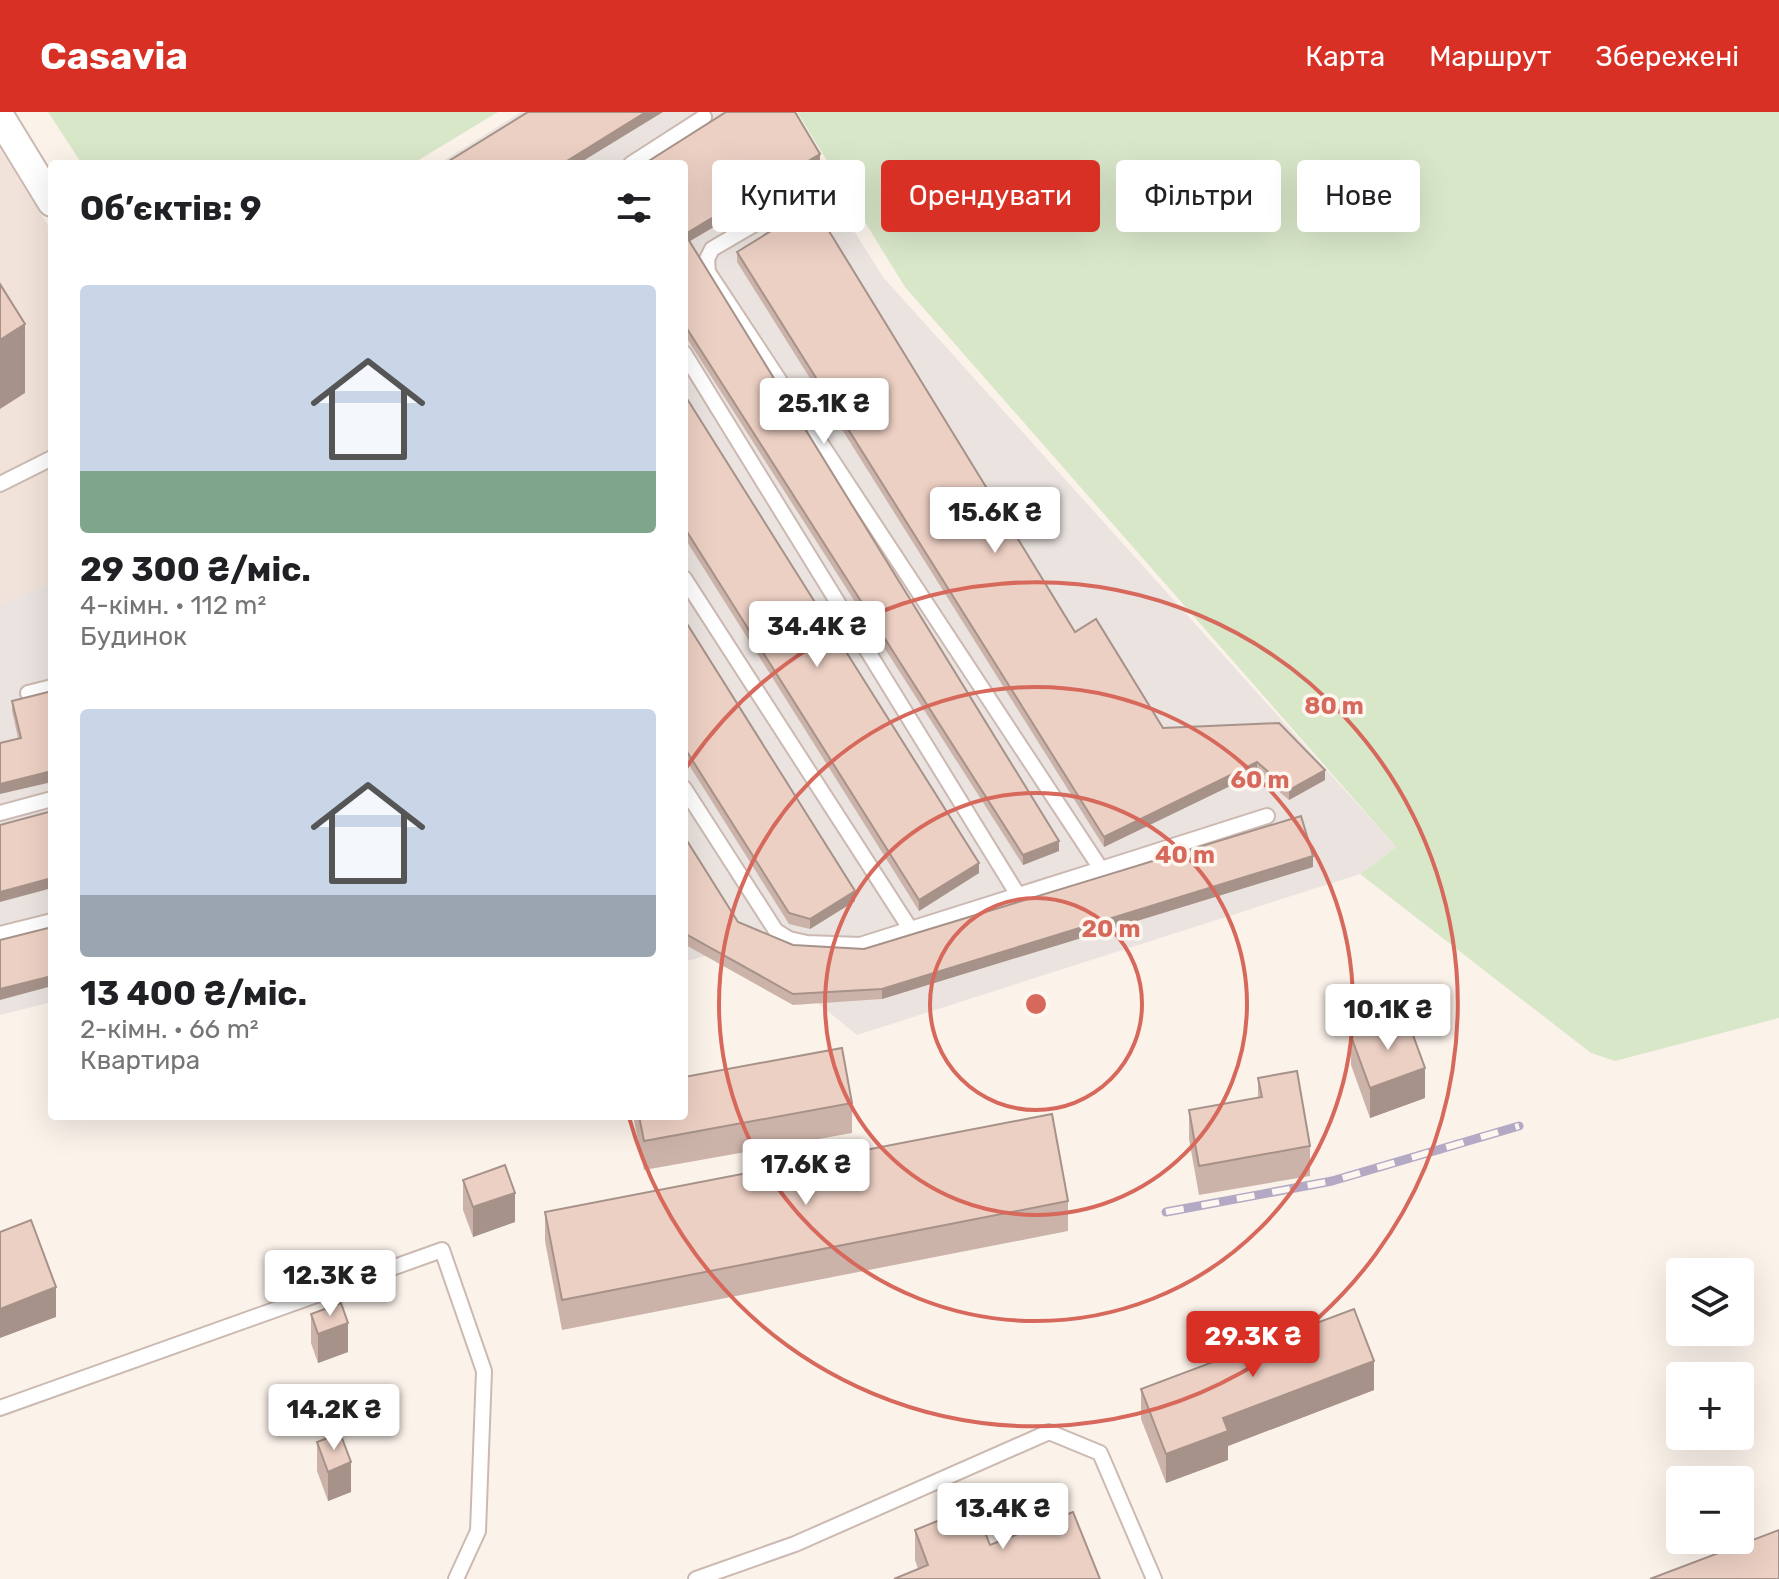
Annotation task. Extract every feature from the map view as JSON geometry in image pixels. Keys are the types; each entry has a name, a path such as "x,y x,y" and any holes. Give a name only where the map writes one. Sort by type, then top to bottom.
{"street":[{"path":"0,117 48,195"}],"lane":[{"path":"637,160 704,117"},
{"path":"741,232 712,249 707,259 708,272 1101,869"},
{"path":"688,359 1018,895"},
{"path":"0,484 48,460"},
{"path":"688,584 911,930"},
{"path":"28,693 48,688"},
{"path":"688,794 776,931 789,939 807,943 860,945 1267,816"},
{"path":"0,813 48,800"},
{"path":"0,934 48,922"},
{"path":"0,1408 442,1250 484,1371 478,1531 456,1579"},
{"path":"696,1579 795,1544 1049,1432 1100,1453 1154,1579"}],"shaded area":[{"path":"521,112 779,112 809,160 712,160 712,232 855,232 883,277 1396,847 1360,874 857,1035 745,944 688,961 688,160 444,160"},
{"path":"0,149 48,226 48,584 0,605"},
{"path":"48,584 48,1003 0,1015 0,605"}],"green space":[{"path":"48,112 498,112 419,160 79,160"},
{"path":"797,112 1779,112 1779,1018 1615,1061 1591,1053 1360,874 1396,847 905,287 865,222 865,160 827,160"}],"building":[{"path":"528,112 646,112 568,160 450,160"},
{"path":"726,112 795,112 820,154 810,160 712,160 712,218 688,232 688,160 650,160"},
{"path":"769,232 830,232 1075,632 1096,619 1163,728 1279,723 1325,770 1289,790 1257,762 1104,837 737,252"},
{"path":"688,239 1059,841 1023,855 688,330"},
{"path":"0,284 25,324 0,340"},
{"path":"688,400 979,863 919,900 688,533"},
{"path":"688,625 855,891 810,919 789,913 688,753"},
{"path":"48,692 48,772 0,784 0,743 21,738 12,701"},
{"path":"48,812 48,879 0,892 0,825"},
{"path":"1301,816 1313,856 882,989 793,994 688,935 688,842 738,922 793,945 864,949"},
{"path":"48,928 48,977 0,989 0,940"},
{"path":"1406,1016 1425,1068 1370,1088 1351,1036"},
{"path":"842,1048 852,1103 644,1141 640,1120 688,1120 688,1076"},
{"path":"1297,1071 1310,1146 1199,1166 1189,1110 1262,1097 1258,1078"},
{"path":"1052,1114 1068,1201 562,1300 545,1212"},
{"path":"505,1165 515,1193 473,1207 463,1180"},
{"path":"31,1220 56,1287 0,1309 0,1232"},
{"path":"341,1303 348,1323 318,1334 311,1314"},
{"path":"1354,1309 1374,1361 1223,1418 1228,1431 1166,1454 1141,1389"},
{"path":"340,1433 351,1462 328,1472 317,1442"},
{"path":"975,1506 990,1545 1073,1512 1100,1579 894,1579 928,1565 915,1530"},
{"path":"1779,1530 1779,1579 1650,1579 1716,1554 1754,1554 1754,1539"}],"railway":[{"path":"1166,1212 1332,1181 1519,1126"}]}
